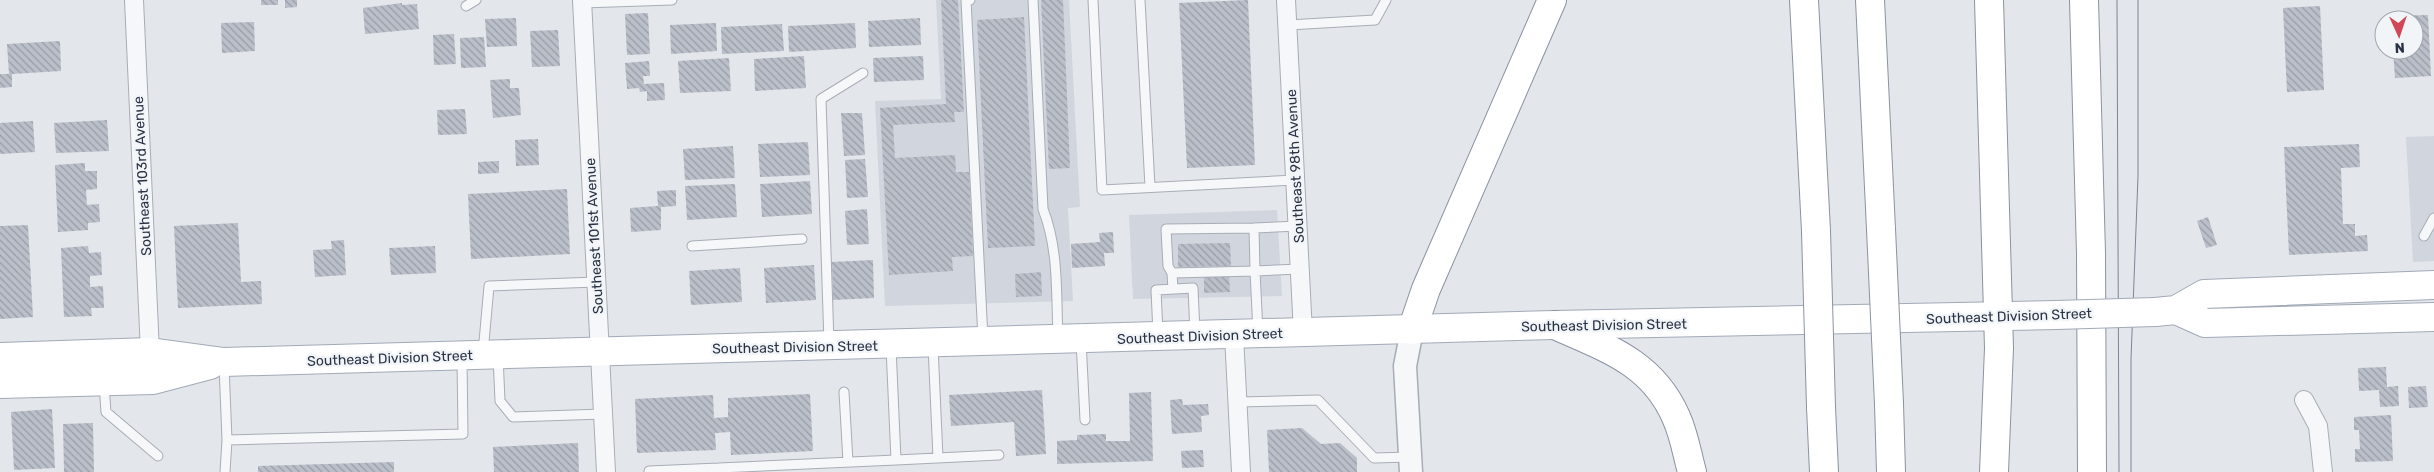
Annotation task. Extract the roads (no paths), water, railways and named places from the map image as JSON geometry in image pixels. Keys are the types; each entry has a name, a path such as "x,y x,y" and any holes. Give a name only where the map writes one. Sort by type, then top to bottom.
{"main road":[{"path":"1412,330 1426,289 1552,0"},
{"path":"1804,0 1816,231 1824,472"},
{"path":"1870,0 1891,472"},
{"path":"1989,0 1998,316 1994,472"},
{"path":"2084,0 2091,253 2092,472"},
{"name":"Southeast Division Street","path":"2165,311 2204,294 2434,285"},
{"name":"Southeast Division Street","path":"0,357 150,352 224,362 1556,325 2165,311 2205,323 2434,317"},
{"path":"1556,325 1630,359 1645,372 1663,392 1677,418 1692,472"},
{"path":"104,381 145,366 150,359 150,352"},
{"name":"Southeast Division Street","path":"0,384 153,380 224,362"}],"street":[{"name":"Southeast 103rd Avenue","path":"134,0 150,352"},
{"name":"Southeast 98th Avenue","path":"1286,0 1303,333"},
{"name":"Southeast 101st Avenue","path":"582,1 606,472"},
{"path":"1410,464 1405,366 1412,330"},
{"path":"1241,472 1238,402 1246,335"},
{"path":"2304,400 2318,426 2322,472"}],"lane":[{"path":"466,6 476,0"},
{"path":"582,1 672,0"},
{"path":"970,0 966,0 983,342"},
{"path":"1033,0 1043,209 1051,229 1069,340 1085,420"},
{"path":"1093,0 1102,190 1295,180"},
{"path":"1140,0 1150,187"},
{"path":"1288,25 1375,20 1386,0"},
{"path":"829,346 821,98 863,73"},
{"path":"2424,236 2434,218"},
{"path":"1173,289 1172,273 1168,266 1166,229 1298,226"},
{"path":"1246,335 1255,270 1254,228"},
{"path":"692,246 802,239"},
{"path":"1172,273 1300,269"},
{"path":"227,440 463,434 481,355 489,286 596,282"},
{"path":"1158,337 1156,290 1193,288 1195,336"},
{"path":"933,343 938,458"},
{"path":"891,344 896,460"},
{"path":"481,355 500,401 513,417 603,414"},
{"path":"224,362 227,440 225,472"},
{"path":"104,381 106,412 158,456"},
{"path":"844,392 848,462"},
{"path":"1238,402 1318,400 1374,458 1410,464"},
{"path":"649,471 719,470 999,455"}],"tram line":[{"path":"2117,0 2119,472"},
{"path":"2131,472 2131,359 2138,176 2138,0"}]}
